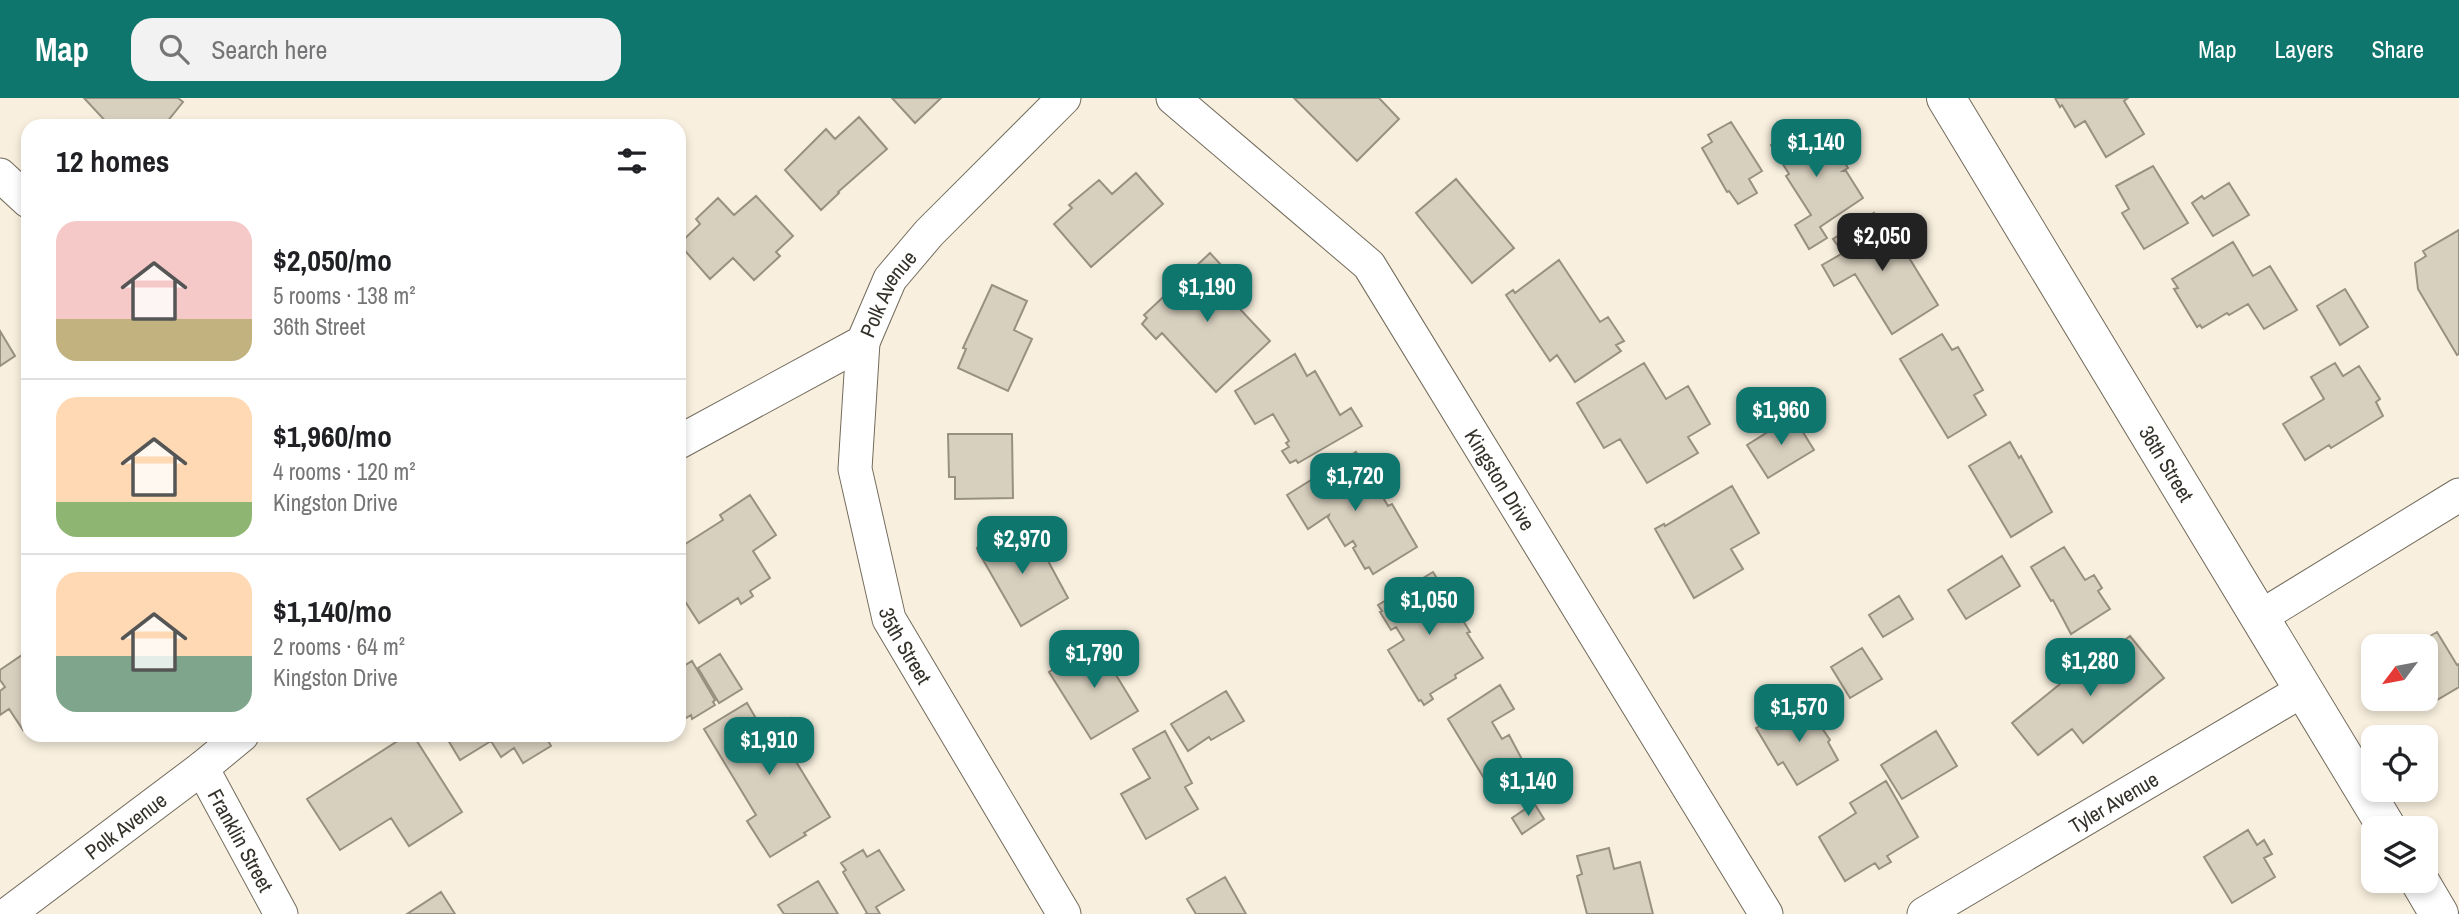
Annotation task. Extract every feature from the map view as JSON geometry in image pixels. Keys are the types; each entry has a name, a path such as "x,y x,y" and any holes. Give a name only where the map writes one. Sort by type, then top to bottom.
{"street":[{"name":"Polk Avenue","path":"686,438 863,342 890,279 929,233 1064,98"},
{"name":"Kingston Drive","path":"1173,98 1369,265 1766,914"},
{"name":"36th Street","path":"1945,98 2380,816"},
{"path":"0,175 21,194"},
{"name":"35th Street","path":"863,342 855,469 889,619 1064,914"},
{"path":"2260,617 2459,495"},
{"name":"Tyler Avenue","path":"1924,914 2303,690"},
{"name":"Polk Avenue","path":"8,914 234,742"},
{"name":"Franklin Street","path":"202,768 281,914"},
{"path":"2427,893 2439,914"}],"building":[{"path":"84,98 178,98 183,102 169,119 104,119"},
{"path":"892,98 941,98 915,123"},
{"path":"1294,98 1379,98 1399,119 1357,161"},
{"path":"2055,98 2128,98 2124,101 2144,134 2106,157 2085,121 2075,127"},
{"path":"859,117 887,149 821,210 785,170 826,129 835,139"},
{"path":"1809,121 1813,128 1820,124 1848,168 1843,171 1846,171 1863,198 1820,227 1827,238 1809,249 1795,225 1811,215 1786,176 1789,174 1771,145"},
{"path":"1731,122 1762,171 1749,179 1757,193 1738,204 1729,191 1727,192 1702,148 1712,142 1708,135"},
{"path":"2153,166 2188,223 2144,249 2122,213 2129,209 2116,186"},
{"path":"1136,173 1163,204 1091,267 1054,224 1072,208 1069,205 1099,180 1112,194"},
{"path":"1456,179 1514,248 1472,283 1416,213"},
{"path":"2229,183 2249,215 2213,236 2192,203 2202,196 2204,199"},
{"path":"756,196 793,236 776,252 780,256 754,280 733,258 710,279 686,252 686,237 700,224 696,219 718,198 734,215"},
{"path":"1874,213 1887,234 1892,230 1938,305 1892,334 1855,274 1834,286 1822,265 1843,253 1833,239"},
{"path":"2459,230 2457,355 2418,289 2415,263 2426,256 2423,251"},
{"path":"2233,242 2253,276 2270,266 2297,310 2264,329 2248,304 2202,328 2200,325 2197,327 2174,289 2178,288 2172,279"},
{"path":"1210,253 1235,280 1223,291 1270,341 1216,392 1162,333 1156,339 1142,324 1147,318 1144,315"},
{"path":"1559,260 1600,322 1608,317 1624,341 1616,345 1621,351 1575,382 1557,355 1550,361 1506,295 1513,290 1515,293"},
{"path":"992,285 1027,301 1014,330 1032,339 1008,391 958,368 966,349 963,348"},
{"path":"2345,289 2368,327 2340,345 2317,306"},
{"path":"0,331 15,356 0,366"},
{"path":"1942,334 1952,350 1958,347 1983,390 1974,395 1986,415 1948,438 1900,359"},
{"path":"1295,354 1307,376 1315,371 1340,415 1351,408 1362,426 1298,463 1296,460 1290,463 1282,451 1289,447 1286,443 1289,441 1273,414 1255,424 1235,391"},
{"path":"1644,363 1666,399 1688,386 1710,424 1688,437 1698,453 1647,483 1620,439 1604,448 1577,403"},
{"path":"2335,363 2343,376 2359,366 2380,399 2376,402 2383,416 2331,448 2329,445 2305,460 2283,424 2324,399 2311,377"},
{"path":"1793,416 1814,450 1768,478 1747,445"},
{"path":"948,434 1012,434 1013,498 955,499 955,477 949,477"},
{"path":"2010,442 2019,458 2021,456 2052,512 2011,537 1969,466"},
{"path":"1356,452 1388,506 1392,504 1417,547 1373,574 1369,567 1365,569 1353,548 1356,546 1353,541 1345,546 1328,518 1329,515 1308,529 1287,495"},
{"path":"1732,486 1759,533 1731,549 1743,569 1694,598 1655,529 1664,524 1665,526"},
{"path":"750,495 776,535 753,551 770,578 750,591 753,596 741,604 738,598 699,623 686,603 686,544 723,520 720,515"},
{"path":"1012,527 1027,553 1040,546 1068,598 1021,626 977,548"},
{"path":"2064,547 2085,580 2094,575 2102,588 2098,591 2110,609 2071,634 2031,567"},
{"path":"2002,556 2020,586 1966,619 1948,590"},
{"path":"1433,572 1483,658 1430,694 1433,699 1424,705 1388,650 1404,640 1396,627 1391,630 1378,605"},
{"path":"1899,596 1913,619 1883,637 1869,615"},
{"path":"2437,632 2457,665 2459,664 2459,687 2438,699 2438,634 2434,634"},
{"path":"2130,636 2164,678 2083,743 2072,729 2038,755 2012,723 2081,667 2086,671"},
{"path":"1104,643 1121,671 1116,675 1138,711 1091,739 1049,672 1088,648 1090,651"},
{"path":"1862,648 1882,679 1850,698 1831,667"},
{"path":"720,654 742,689 719,703 698,668"},
{"path":"21,656 21,727 9,709 0,715 0,691 5,687 0,680 0,670"},
{"path":"692,661 715,700 715,705 692,719 691,715 686,718 686,665"},
{"path":"1500,685 1514,709 1492,722 1502,739 1509,735 1534,782 1499,803 1448,719"},
{"path":"1226,691 1244,721 1211,740 1209,737 1188,751 1171,724"},
{"path":"747,703 765,734 791,718 811,751 795,760 830,817 770,857 747,821 756,815 704,729"},
{"path":"1805,703 1830,740 1828,742 1838,760 1797,785 1783,762 1778,765 1756,728 1765,723 1767,726"},
{"path":"1165,731 1192,783 1185,787 1198,809 1146,839 1121,794 1150,778 1133,749"},
{"path":"1936,731 1957,766 1902,799 1881,765"},
{"path":"396,742 417,742 462,812 409,846 391,818 340,850 307,799"},
{"path":"449,742 489,742 460,760"},
{"path":"492,742 549,742 551,746 523,763 514,748 501,757"},
{"path":"1886,781 1918,837 1887,856 1891,862 1879,869 1875,863 1845,881 1819,837 1856,813 1850,803"},
{"path":"1534,803 1544,819 1522,834 1512,818"},
{"path":"2248,830 2257,845 2264,840 2272,854 2264,858 2275,877 2232,903 2204,857"},
{"path":"1609,848 1614,869 1640,862 1653,914 1587,914 1577,876 1582,874 1577,856"},
{"path":"863,850 867,857 879,850 904,890 876,907 880,914 865,914 867,913 843,872 846,870 841,863"},
{"path":"1225,877 1246,914 1196,914 1187,899"},
{"path":"818,881 838,914 784,914 778,905"},
{"path":"441,892 455,914 407,914"}]}
